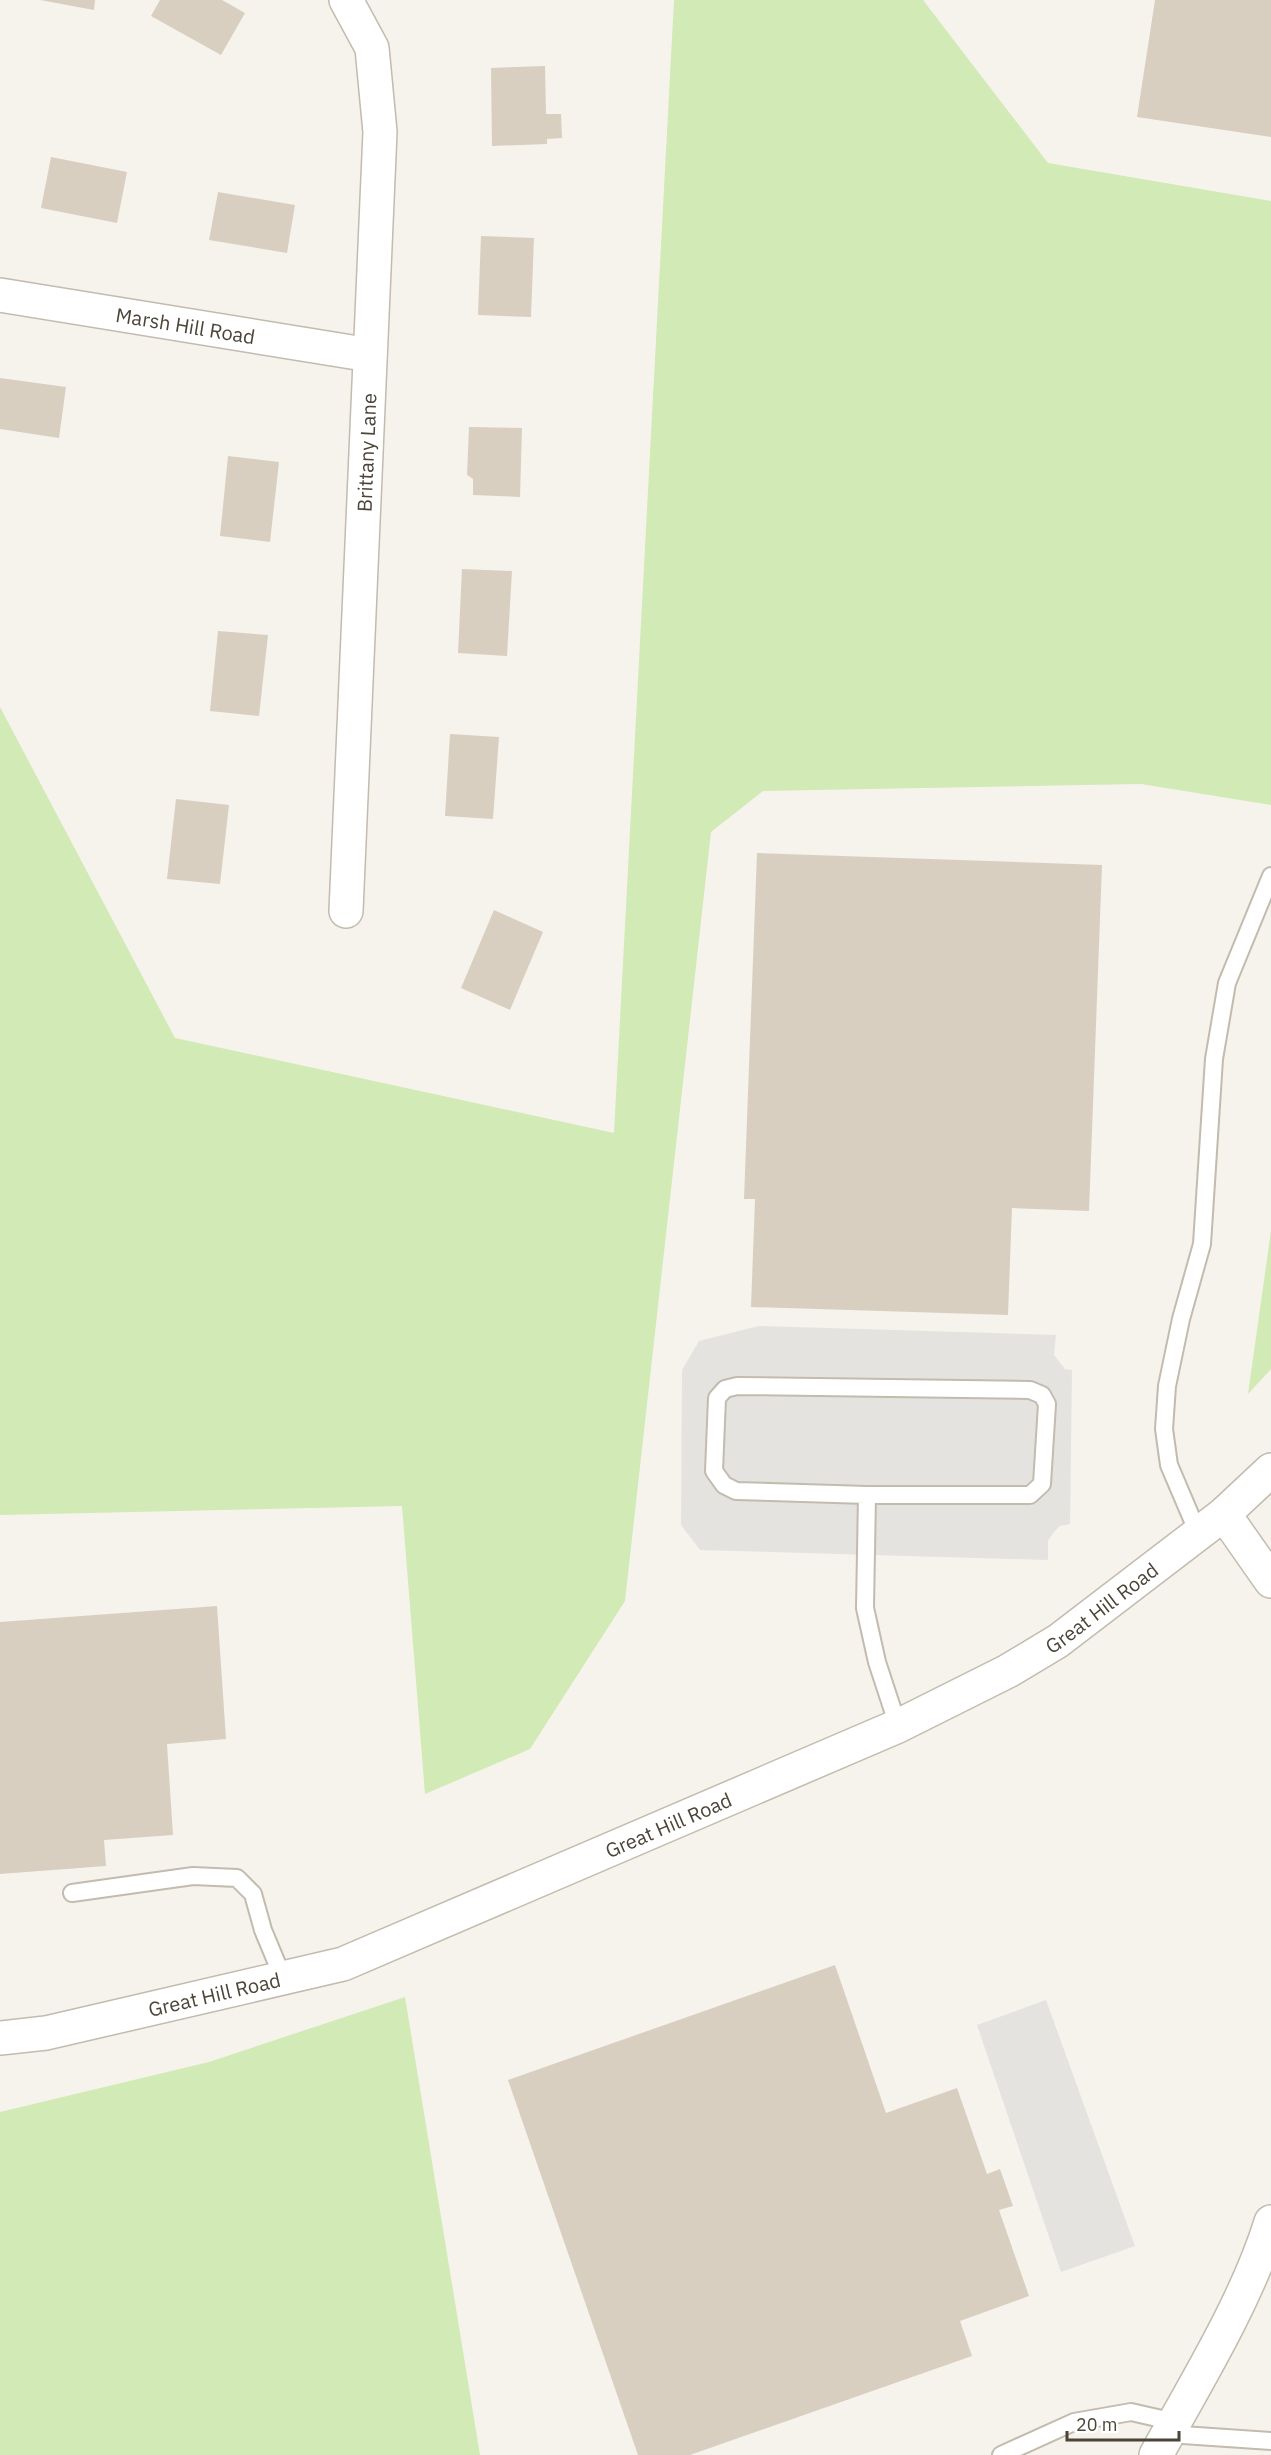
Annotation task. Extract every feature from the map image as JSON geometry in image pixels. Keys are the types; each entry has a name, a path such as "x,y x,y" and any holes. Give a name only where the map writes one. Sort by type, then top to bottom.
{"street":[{"name":"Brittany Lane","path":"346,0 372,48 380,132 346,911"},
{"name":"Marsh Hill Road","path":"0,295 370,355"},
{"name":"Great Hill Road","path":"0,2038 46,2033 343,1964 898,1726 1008,1671 1058,1641 1224,1514 1271,1470"},
{"path":"1224,1514 1271,1581"},
{"path":"1166,2437 1218,2341 1265,2241 1271,2222"}],"lane":[{"path":"1198,1533 1169,1466 1164,1429 1167,1386 1181,1319 1202,1244 1214,1059 1227,983 1271,876"},
{"path":"737,1386 1030,1390 1042,1395 1047,1404 1042,1484 1030,1495 867,1495 736,1491 724,1485 714,1471 717,1398 726,1389 737,1386"},
{"path":"867,1495 865,1608 877,1662 898,1726"},
{"path":"72,1893 193,1876 237,1878 253,1894 263,1930 283,1978"},
{"path":"1001,2455 1074,2422 1131,2412 1166,2437 1271,2441"}],"green space":[{"path":"674,0 923,0 1048,163 1271,201 1271,805 1141,784 763,791 711,832 625,1601 530,1749 425,1794 402,1506 0,1515 0,707 175,1038 614,1133"},
{"path":"1271,1231 1271,1369 1248,1394"},
{"path":"405,1997 480,2455 0,2455 0,2112 209,2062"}],"shaded area":[{"path":"759,1326 1056,1335 1054,1355 1065,1369 1072,1370 1070,1524 1060,1526 1048,1541 1048,1560 700,1550 681,1525 682,1370 699,1341"},
{"path":"1046,2000 1135,2246 1061,2272 977,2025"}],"building":[{"path":"40,0 95,0 94,10"},
{"path":"160,0 222,0 245,13 221,55 151,16"},
{"path":"1155,0 1271,0 1271,137 1137,117"},
{"path":"545,66 546,114 561,114 562,138 547,139 547,144 492,146 491,68"},
{"path":"51,157 127,172 117,223 41,208"},
{"path":"218,192 295,205 287,253 209,240"},
{"path":"481,236 534,238 531,317 478,315"},
{"path":"0,378 66,387 59,438 0,429"},
{"path":"469,427 522,428 520,497 473,495 473,479 467,475"},
{"path":"228,456 279,462 270,542 220,536"},
{"path":"462,569 512,571 507,656 458,653"},
{"path":"218,631 268,635 259,716 210,711"},
{"path":"450,734 499,737 493,819 445,816"},
{"path":"176,799 229,805 220,884 167,879"},
{"path":"757,853 1102,865 1089,1211 1012,1208 1008,1315 751,1307 755,1199 744,1199"},
{"path":"494,910 543,932 510,1010 461,988"},
{"path":"217,1606 226,1739 167,1744 173,1835 104,1840 106,1866 0,1874 0,1622"},
{"path":"835,1965 886,2113 957,2088 987,2174 1000,2169 1013,2206 999,2210 1029,2296 960,2321 972,2356 690,2455 638,2455 508,2080"}]}
